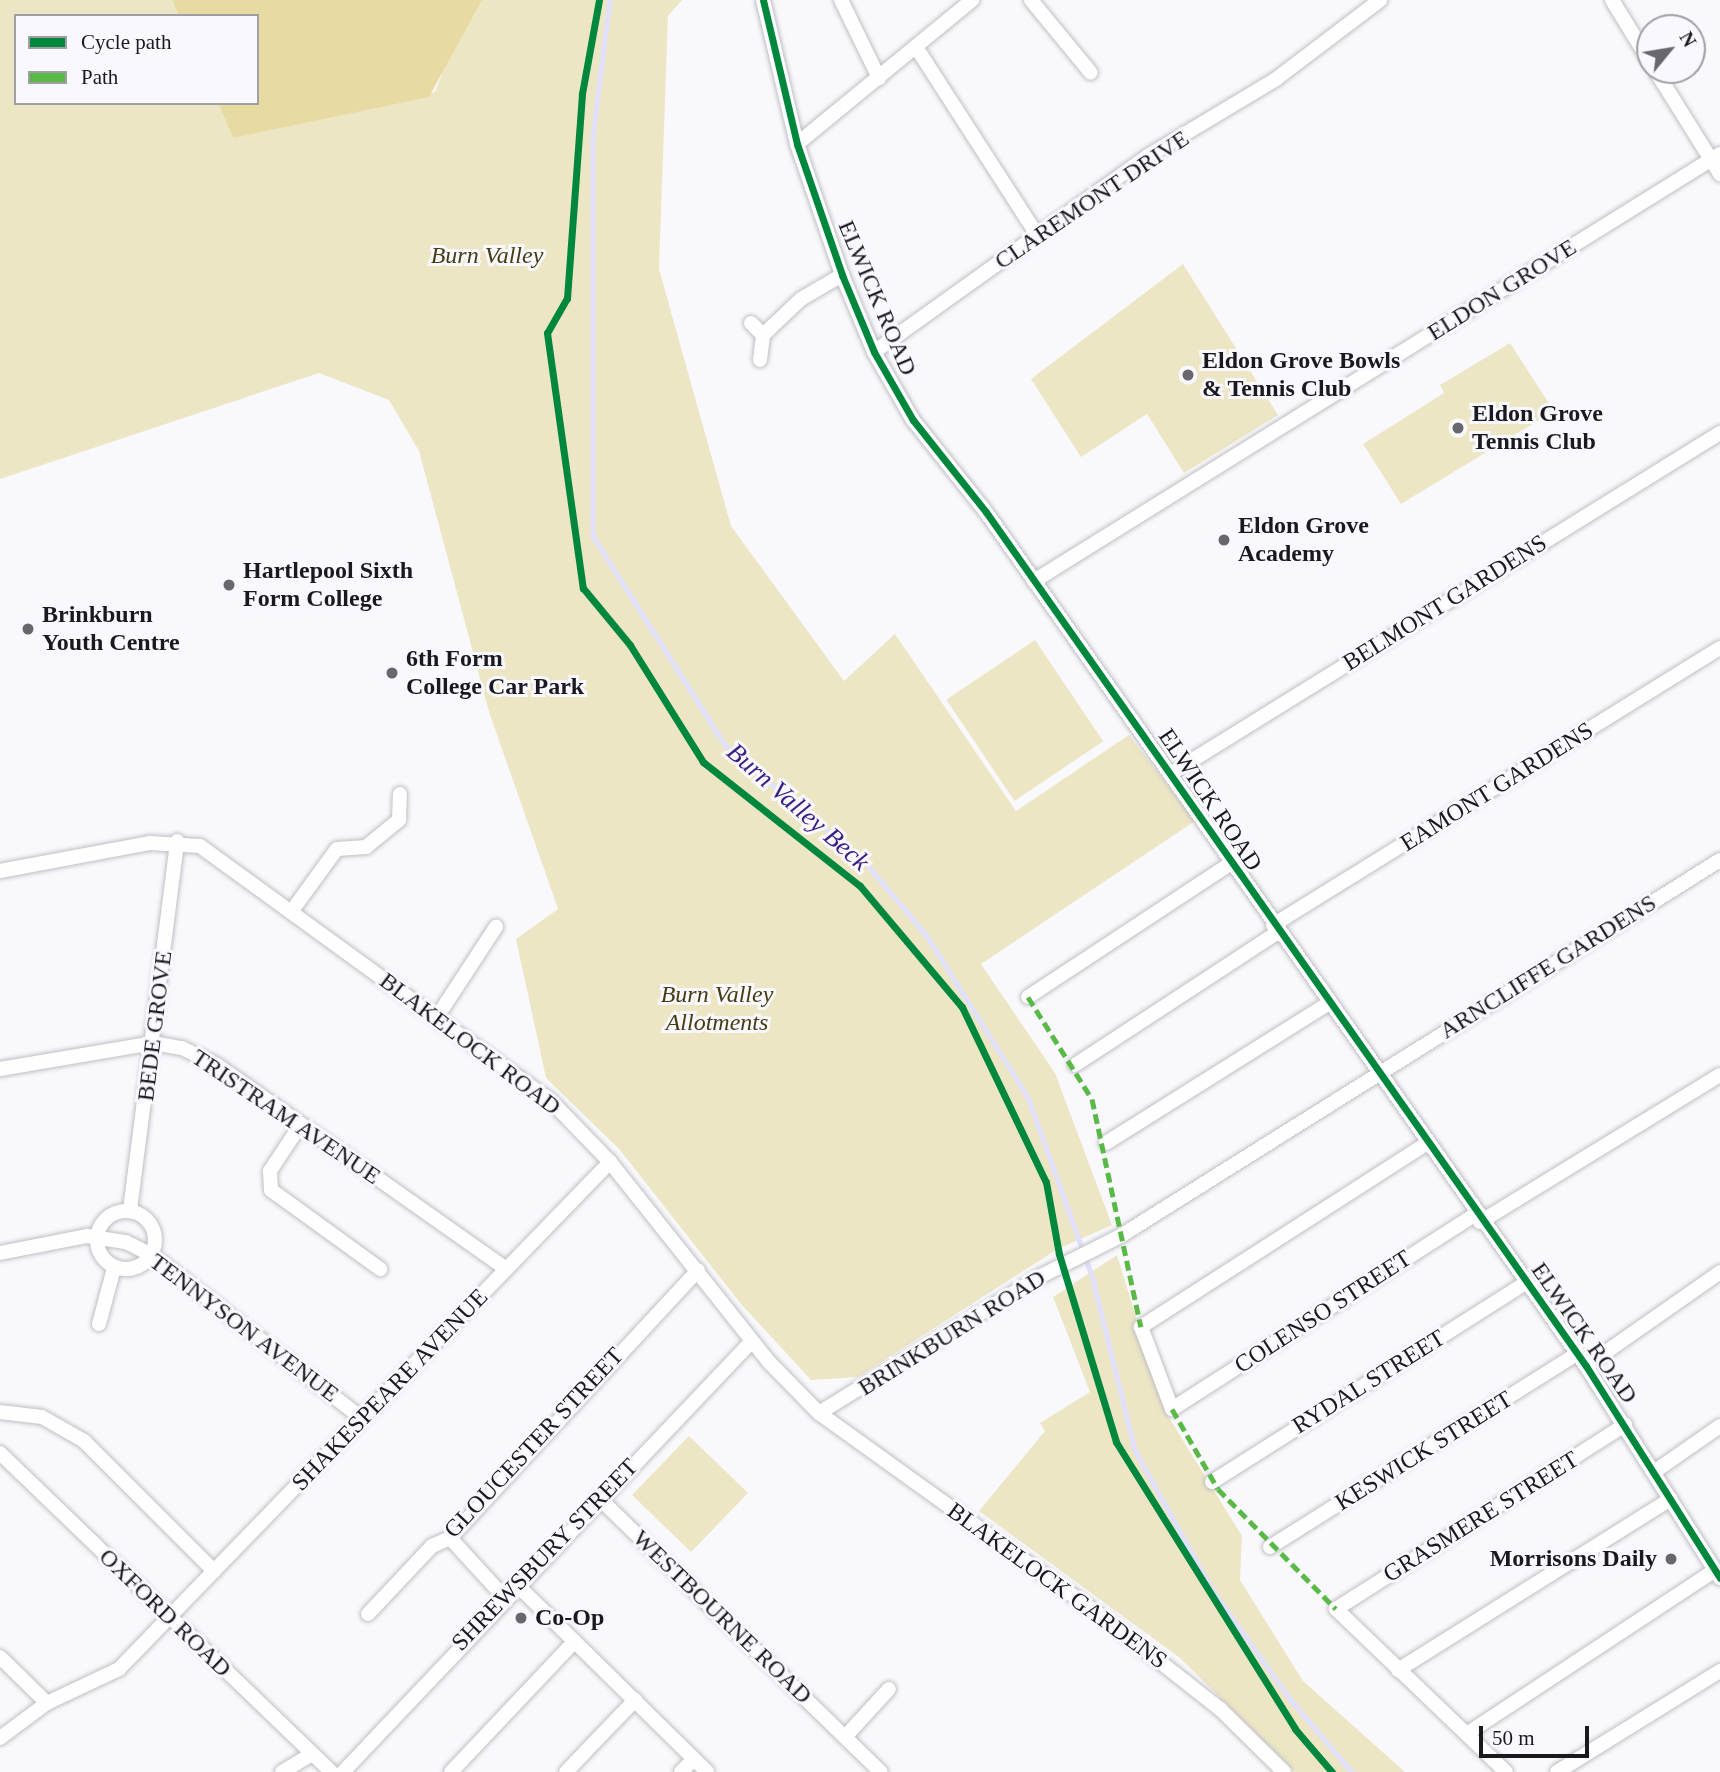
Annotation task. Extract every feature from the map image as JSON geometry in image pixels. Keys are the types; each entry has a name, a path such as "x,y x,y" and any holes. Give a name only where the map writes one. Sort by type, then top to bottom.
{"street":[{"name":"ELWICK ROAD","path":"763,0 797,144 842,275 874,352 912,420 1034,581 1477,1218 1582,1360 1717,1574"},
{"path":"841,0 879,78"},
{"path":"797,144 972,0"},
{"path":"1031,0 1091,74"},
{"name":"CLAREMONT DRIVE","path":"874,352 1148,156 1230,110 1380,0"},
{"path":"1617,2 1636,37"},
{"path":"916,47 1037,235"},
{"path":"1665,84 1716,157 1720,174"},
{"name":"ELDON GROVE","path":"1034,581 1716,157"},
{"path":"760,360 763,335 802,299 842,275"},
{"path":"751,323 763,335"},
{"name":"BELMONT GARDENS","path":"1170,774 1720,433"},
{"name":"EAMONT GARDENS","path":"1075,1065 1276,928 1720,648"},
{"path":"291,912 337,849 366,847 399,820 400,794"},
{"name":"BLAKELOCK ROAD","path":"0,871 150,843 177,841 200,846 551,1101 610,1162 698,1270 751,1342 819,1413"},
{"name":"BEDE GROVE","path":"130,1210 177,841"},
{"name":"ARNCLIFFE GARDENS","path":"1122,1235 1720,860"},
{"path":"1028,997 1230,864"},
{"path":"437,1017 496,927"},
{"path":"1106,1143 1328,1004"},
{"name":"TRISTRAM AVENUE","path":"0,1069 153,1043 182,1048 217,1065 506,1269"},
{"name":"COLENSO STREET","path":"1426,1144 1140,1327 1172,1409 1477,1218 1720,1075"},
{"path":"302,1124 270,1171 271,1191 380,1269"},
{"name":"SHAKESPEARE AVENUE","path":"0,1738 47,1703 105,1679 214,1572 610,1162"},
{"path":"130,1210 150,1225 152,1255 140,1266 114,1268 99,1252 96,1236 109,1216 130,1210"},
{"name":"BRINKBURN ROAD","path":"819,1413 1069,1261 1122,1235"},
{"name":"TENNYSON AVENUE","path":"0,1253 96,1236 152,1255 363,1419"},
{"path":"99,1324 114,1268"},
{"name":"GLOUCESTER STREET","path":"368,1614 432,1546 450,1538 698,1270"},
{"name":"KESWICK STREET","path":"1270,1547 1582,1360 1720,1272"},
{"name":"RYDAL STREET","path":"1212,1482 1526,1283"},
{"name":"SHREWSBURY STREET","path":"343,1772 516,1584 751,1342"},
{"path":"0,1412 42,1417 84,1441 214,1572"},
{"name":"BLAKELOCK GARDENS","path":"819,1413 1107,1619 1220,1709 1284,1772"},
{"name":"GRASMERE STREET","path":"1398,1670 1336,1609 1625,1425"},
{"path":"1654,1472 1720,1426"},
{"name":"OXFORD ROAD","path":"0,1453 331,1772"},
{"name":"WESTBOURNE ROAD","path":"599,1498 881,1772"},
{"path":"1506,1772 1468,1733 1398,1670 1671,1499"},
{"path":"450,1538 504,1597"},
{"path":"1468,1733 1717,1574"},
{"path":"516,1584 708,1772"},
{"path":"451,1772 575,1642"},
{"path":"0,1657 47,1703"},
{"path":"1557,1772 1720,1671"},
{"path":"845,1737 889,1689"},
{"path":"566,1772 635,1700"},
{"path":"282,1772 312,1755"},
{"path":"681,1772 694,1759"}],"green space":[{"path":"0,0 172,0 178,14 14,14 14,105 219,105 233,138 435,92 471,0 682,0 668,16 659,269 731,526 844,681 895,634 1016,811 1129,735 1195,821 981,964 1055,1073 1112,1225 1056,1250 858,1377 811,1380 741,1304 619,1149 546,1078 516,939 558,909 489,712 419,451 389,400 319,373 0,479"},
{"name":"Eldon Grove Bowls & Tennis Club","path":"1183,264 1278,415 1184,473 1147,414 1081,457 1031,379"},
{"name":"Eldon Grove Tennis Club","path":"1510,343 1554,411 1401,504 1363,444 1444,393 1440,385"},
{"path":"1035,640 1103,741 1015,801 946,700"},
{"path":"1117,1255 1165,1411 1242,1536 1240,1580 1303,1681 1405,1772 1295,1772 1180,1658 979,1511 1045,1431 1040,1423 1090,1392 1053,1297"},
{"path":"689,1436 748,1493 691,1552 632,1495"}],"shaded area":[{"path":"172,0 482,0 429,97 233,138 219,105 259,105 259,14 178,14"}],"waterway":[{"name":"Burn Valley Beck","path":"610,0 593,137 593,536 725,745 866,863 927,936 1028,1097 1093,1279 1135,1450 1212,1589 1291,1700 1352,1772"}],"marked path":[{"path":"1028,997 1092,1099 1141,1327"},
{"path":"1172,1409 1218,1489 1336,1609"}],"cycle path":[{"path":"599,0 582,94 567,298 547,333 583,588 630,645 703,762 860,886 962,1007 1046,1182 1059,1254 1116,1442 1295,1729 1332,1772"},
{"path":"763,0 797,144 842,275 874,352 913,420 986,512 1586,1366 1720,1578"}],"place":[{"name":"Eldon Grove Bowls & Tennis Club","path":"1188,375"},
{"name":"Eldon Grove Tennis Club","path":"1458,428"},
{"name":"Eldon Grove Academy","path":"1224,540"},
{"name":"Hartlepool Sixth Form College","path":"229,585"},
{"name":"Brinkburn Youth Centre","path":"28,629"},
{"name":"6th Form College Car Park","path":"392,673"},
{"name":"Morrisons Daily","path":"1671,1559"},
{"name":"Co-Op","path":"521,1618"}],"park label":[{"name":"Burn Valley","path":"487,256"},
{"name":"Burn Valley Allotments","path":"717,1009"}]}
